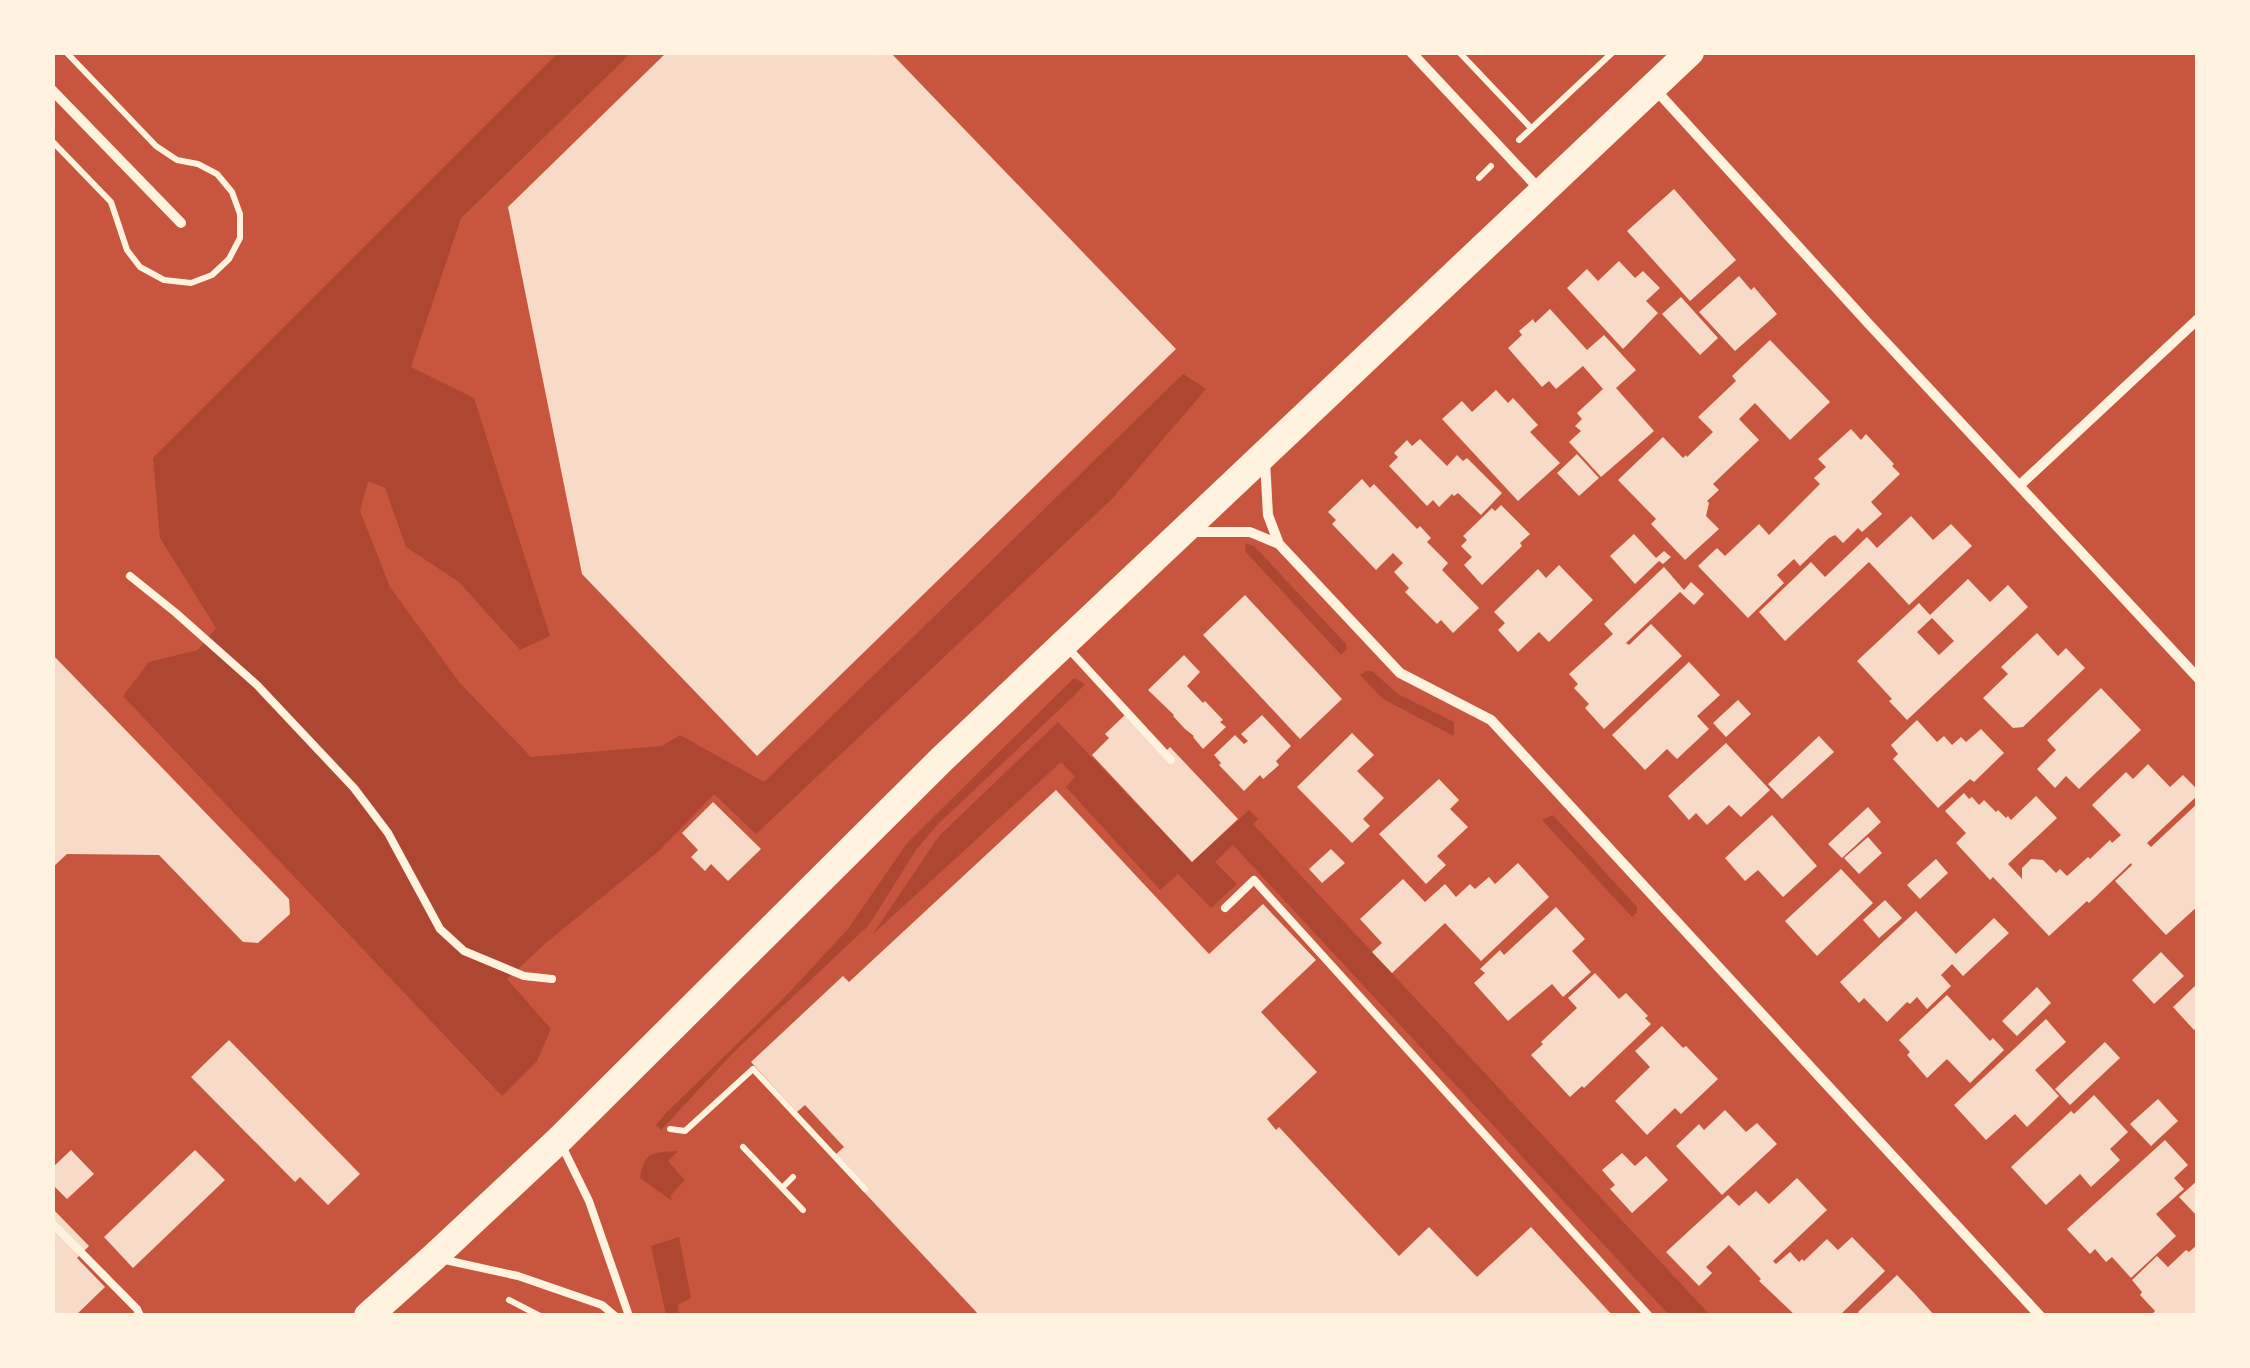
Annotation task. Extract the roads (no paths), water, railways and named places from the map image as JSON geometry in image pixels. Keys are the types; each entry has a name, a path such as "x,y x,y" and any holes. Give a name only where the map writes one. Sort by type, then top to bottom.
{"highway":[{"path":"368,1316 558,1140 942,760 1690,52"}],"street":[{"path":"1411,52 1542,191"},
{"path":"1653,87 2198,678"},
{"path":"52,90 181,223"},
{"path":"2020,485 2198,320"},
{"path":"1265,455 1268,515 1278,544"},
{"path":"1182,532 1250,532 1278,544 1400,673 1491,720 2040,1316"}],"lane":[{"path":"130,576 257,685 354,788 388,833 440,929 464,951 524,976 552,978"},
{"path":"1064,644 1171,760"},
{"path":"1225,908 1254,880 1649,1316"},
{"path":"558,1140 588,1201 629,1316"},
{"path":"52,1223 140,1316"},
{"path":"434,1257 518,1276 602,1305 614,1316"}]}
